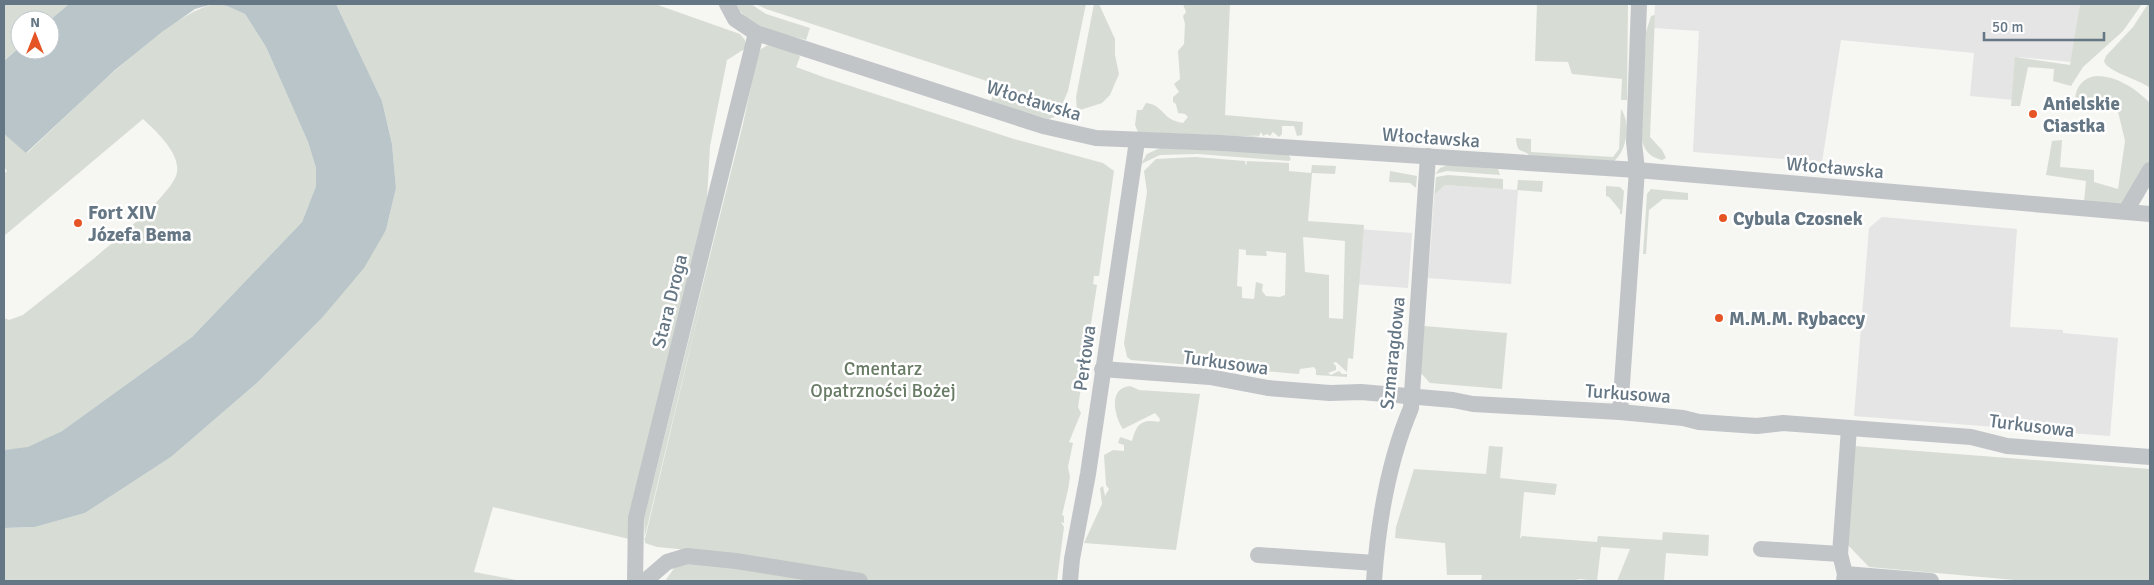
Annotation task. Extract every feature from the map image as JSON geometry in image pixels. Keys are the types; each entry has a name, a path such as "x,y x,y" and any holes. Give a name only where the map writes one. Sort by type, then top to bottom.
{"street":[{"path":"1620,412 1637,170 1634,142 1639,4"},
{"name":"Włocławska","path":"729,8 741,24 756,33 1061,131 1096,138 1198,142 1637,170 2150,214"},
{"name":"Stara Droga","path":"635,581 636,518 756,33"},
{"name":"Perłowa","path":"1070,581 1072,559 1088,474 1137,141"},
{"name":"Szmaragdowa","path":"1374,581 1384,499 1403,427 1411,408 1410,398 1428,156"},
{"path":"2126,211 2150,170"},
{"name":"Turkusowa","path":"1102,369 1210,377 1268,388 1330,393 1361,392 1410,398 1453,400 1473,404 1620,412 1683,418 1698,422 1757,426 1783,423 1971,437 2007,446 2150,457"},
{"path":"1849,428 1840,554 1845,578 1931,581"},
{"path":"1761,549 1840,554"},
{"path":"1258,555 1375,563"},
{"path":"645,581 667,562 687,556 736,561 860,581"}],"shaded area":[{"path":"69,4 213,4 195,9 162,32 115,70 26,153 4,134 4,61 10,56 10,60 60,60 60,12"},
{"path":"213,4 336,4 382,101 392,144 396,188 386,230 364,268 321,319 257,383 171,457 85,513 35,527 4,528 4,450 28,447 62,431 192,337 302,222 316,186 316,168 308,142 266,47 245,14 227,6"},
{"path":"1655,4 2080,4 2072,62 2019,57 2014,100 1970,96 1974,53 1841,40 1822,162 1693,152 1699,31 1654,28"},
{"path":"1445,185 1518,190 1511,284 1428,278 1435,194"},
{"path":"1882,217 2017,229 2010,327 2063,330 2063,333 2118,338 2110,436 1854,416 1869,228"},
{"path":"1358,229 1412,233 1408,288 1354,284"}],"green space":[{"path":"4,4 69,4 60,12 60,10 10,10 10,56 4,61"},
{"path":"213,4 227,6 245,14 266,47 308,142 316,168 316,186 302,222 192,337 62,431 28,448 4,450 4,318 9,320 23,315 134,224 171,185 177,172 177,165 175,157 166,143 143,119 4,236 4,174 7,171 4,167 4,134 27,153 98,86 150,41 184,17"},
{"path":"336,4 655,4 740,34 745,40 746,48 727,60 710,146 706,216 629,539 493,507 474,572 522,581 4,581 4,528 35,527 85,513 171,457 257,383 321,319 386,230 396,188 392,144 382,101"},
{"path":"736,4 751,4 766,14 810,28 806,40 756,25 741,12"},
{"path":"756,4 1086,4 1068,91 1059,112 1055,117 1048,119 991,101 996,84 766,9"},
{"path":"1094,4 1099,4 1115,39 1115,55 1119,74 1110,95 1102,103 1077,111 1076,97"},
{"path":"1183,4 1230,4 1225,115 1303,122 1302,135 1297,136 1294,126 1282,126 1282,134 1279,137 1273,132 1270,136 1267,134 1263,136 1261,132 1259,136 1248,135 1260,137 1138,132 1135,125 1137,110 1142,110 1146,103 1152,104 1176,121 1183,123 1188,117 1185,114 1178,113 1176,104 1173,102 1173,97 1179,92 1174,84 1180,79 1178,51 1184,44 1185,24 1183,16 1186,12"},
{"path":"1537,4 1628,4 1627,100 1621,100 1622,79 1572,74 1568,62 1535,61"},
{"path":"2080,4 2142,4 2123,31 2083,67 2071,86 2053,81 2054,69 2028,67 2020,106 2011,106 2015,57 2070,65"},
{"path":"2148,4 2150,4 2150,88 2111,69 2104,61 2106,56 2133,27"},
{"path":"1655,15 1650,137 1662,150 1666,158 1662,160 1653,157 1647,151 1640,134 1646,32 1651,16"},
{"name":"Cmentarz Opatrzności Bożej","path":"768,45 798,54 800,57 796,67 1014,139 1103,163 1114,171 1099,276 1094,276 1093,284 1097,285 1078,407 1081,413 1069,442 1073,443 1068,467 1070,477 1062,515 1064,516 1064,523 1061,522 1064,527 1057,581 875,581 657,547 645,543 710,265 645,537 644,518 743,124 758,53"},
{"path":"2096,76 2111,78 2125,84 2150,103 2150,161 2137,186 2123,204 2084,202 2086,181 2046,175 2052,141 2062,140 2060,167 2094,170 2094,182 2118,189 2125,141 2116,103 2075,99 2081,83"},
{"path":"1621,109 1627,129 1625,144 1614,161 1531,157 1518,147 1516,138 1531,139 1531,152 1613,157 1619,149"},
{"path":"1160,148 1288,154 1291,159 1289,161 1198,154 1160,155 1141,164 1147,154"},
{"path":"1195,157 1245,161 1246,166 1247,161 1289,163 1289,171 1311,173 1312,165 1336,166 1335,174 1312,173 1308,221 1364,225 1353,359 1348,358 1347,372 1336,362 1333,363 1336,366 1336,370 1328,373 1331,375 1339,371 1342,374 1347,374 1347,377 1316,375 1314,367 1300,369 1299,374 1131,360 1127,357 1124,343 1147,192 1144,171 1156,159","holes":["1303,237 1345,241 1343,319 1329,318 1329,275 1305,272","1239,249 1246,250 1246,255 1267,256 1266,251 1286,253 1285,295 1280,297 1266,296 1262,291 1263,284 1256,282 1254,299 1242,298 1242,287 1237,286"]},
{"path":"1448,165 1498,169 1500,175 1447,171 1435,174 1440,168"},
{"path":"1390,171 1417,176 1416,188 1410,183 1389,182"},
{"path":"1448,175 1503,179 1503,189 1445,185 1435,194 1427,278 1436,177"},
{"path":"1518,180 1543,181 1542,192 1517,190"},
{"path":"1606,186 1620,187 1624,191 1622,214 1620,214 1620,210 1609,197 1606,196"},
{"path":"1651,189 1688,193 1688,200 1663,199 1649,210 1646,254 1643,254 1647,194"},
{"path":"1424,326 1507,333 1502,389 1430,383 1420,372"},
{"path":"1130,386 1139,390 1200,394 1176,550 1084,543 1102,504 1100,488 1103,486 1105,496 1109,489 1106,485 1104,455 1113,450 1124,451 1124,445 1118,443 1120,437 1132,441 1135,431 1140,424 1147,421 1159,422 1160,419 1155,413 1123,429 1117,418 1115,404 1118,392"},
{"path":"1489,446 1503,447 1500,478 1557,484 1555,495 1524,492 1520,539 1522,536 1597,542 1598,536 1662,540 1663,532 1709,535 1708,556 1666,553 1664,581 1617,581 1630,549 1601,547 1597,581 1580,579 1571,581 1481,581 1482,575 1447,575 1445,543 1395,538 1396,527 1414,469 1486,474"},
{"path":"1854,446 2150,469 2150,581 2026,581 1869,567 1847,544"},
{"path":"703,561 831,581 665,581 678,563"}],"place":[{"name":"Anielskie Ciastka","path":"2033,114"},
{"name":"Cybula Czosnek","path":"1723,218"},
{"name":"Fort XIV Józefa Bema","path":"78,223"},
{"name":"M.M.M. Rybaccy","path":"1719,318"}]}
